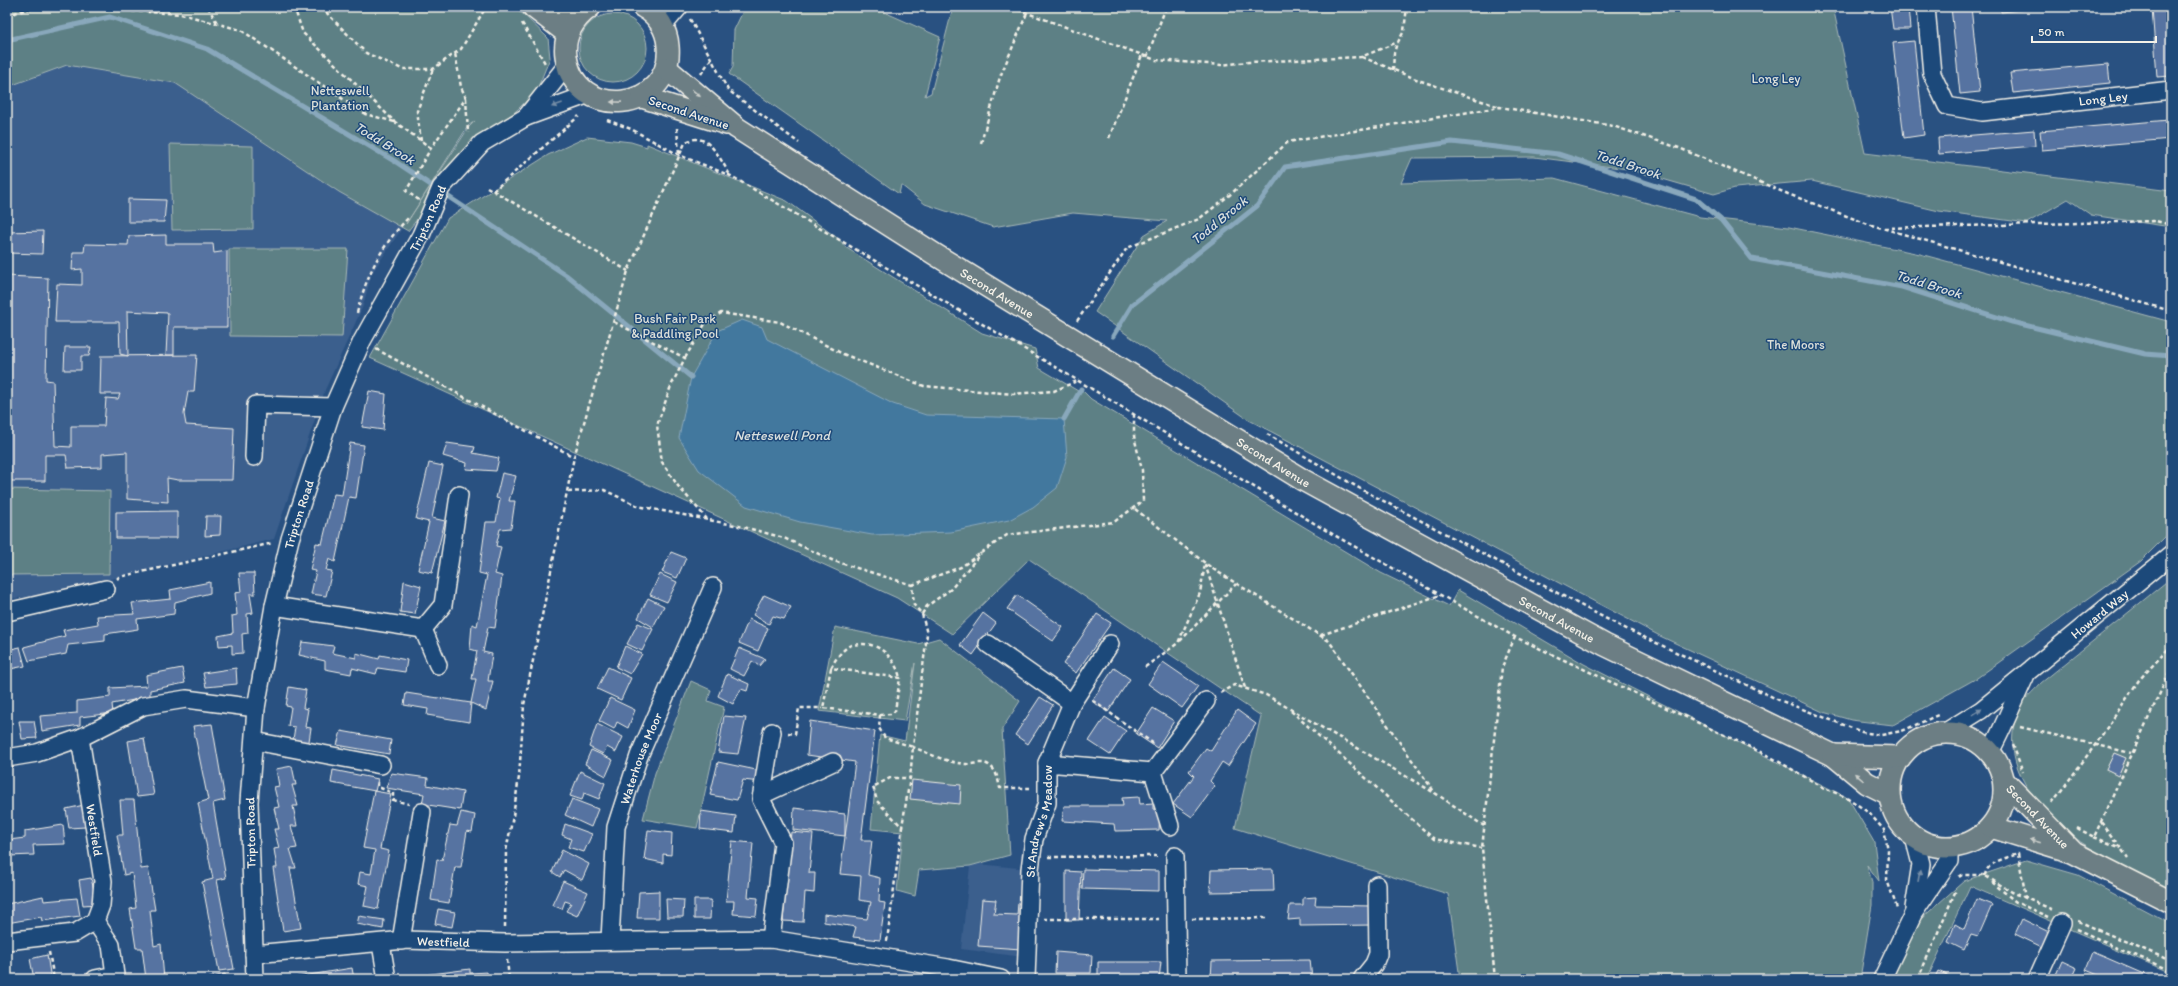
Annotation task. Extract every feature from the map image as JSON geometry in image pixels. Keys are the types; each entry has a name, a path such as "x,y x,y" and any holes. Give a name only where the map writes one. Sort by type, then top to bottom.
{"main road":[{"path":"533,7 568,34"},
{"path":"561,7 586,10"},
{"path":"586,10 574,22 568,34 566,44 557,66 579,86 586,103 602,100 615,102 629,101 642,96 652,89 666,68 669,54 668,39 663,26 651,12 643,7"},
{"name":"Second Avenue","path":"666,68 737,128 936,255 1304,480 1605,645 1833,755 1867,783 1889,794"},
{"name":"Second Avenue","path":"642,96 737,128"},
{"path":"1944,723 1983,745 1999,765 2004,781 2004,797 2000,812 1991,827 1980,838 1965,845 1949,848 1930,845 1914,837 1901,825 1893,810 1889,794 1891,774 1899,757 1919,740 1931,735 1944,723"},
{"name":"Second Avenue","path":"1833,755 1899,757"},
{"name":"Second Avenue","path":"2004,781 2072,852"},
{"name":"Second Avenue","path":"1991,827 2072,852 2171,902"}],"street":[{"name":"Long Ley","path":"1926,7 1932,74 1947,106 1982,112 2171,90"},
{"path":"663,26 684,13"},
{"name":"Tripton Road","path":"526,117 557,66"},
{"name":"Tripton Road","path":"255,979 249,802 256,708 274,606 290,539 333,407 362,341 421,235 441,188 482,143 526,117 586,103"},
{"path":"254,457 256,405 333,407"},
{"path":"423,629 442,605 459,495"},
{"name":"Howard Way","path":"1944,723 1981,710 2171,556"},
{"name":"Waterhouse Moor","path":"610,940 616,827 639,756 713,587"},
{"path":"7,612 106,589"},
{"path":"274,606 423,629"},
{"path":"423,629 438,665"},
{"path":"988,644 1076,697"},
{"path":"1047,763 1076,697 1110,644"},
{"name":"Howard Way","path":"1990,752 2005,725 2007,715 2027,673"},
{"path":"7,758 37,753 80,738 143,706 186,699 256,708"},
{"path":"1170,826 1153,772 1206,701"},
{"path":"771,939 783,843 761,799 772,732"},
{"name":"Westfield","path":"80,738 103,881 101,905 95,921"},
{"path":"254,741 381,764"},
{"path":"762,795 833,762"},
{"name":"St Andrew's Meadow","path":"1026,979 1032,857 1034,839 1047,803 1047,763 1153,772"},
{"path":"401,941 422,812"},
{"path":"1913,914 1921,864 1914,837"},
{"path":"1882,979 1913,914 1949,861 1949,848"},
{"path":"1175,856 1177,979"},
{"path":"1362,979 1374,964 1378,954 1377,885"},
{"path":"7,941 75,933 95,921 111,945 115,975 95,979"},
{"path":"2037,979 2062,923"},
{"path":"505,943 610,940 771,939 884,958 946,973 1000,979"},
{"name":"Westfield","path":"254,954 381,944 401,941 505,943"},
{"path":"381,944 387,979"}],"path":[{"path":"7,15 37,7"},
{"path":"69,7 181,14 241,30 365,114 395,122"},
{"path":"208,7 217,23"},
{"path":"294,7 303,33 395,122 431,148"},
{"path":"321,7 366,53 402,69 433,69"},
{"path":"421,141 417,111 433,69 461,49 486,7"},
{"path":"509,7 557,66"},
{"path":"1011,7 1156,60 1221,65 1361,57 1398,42"},
{"path":"1147,57 1166,7"},
{"path":"1393,70 1394,53 1404,31 1407,7"},
{"path":"684,13 728,90 805,148"},
{"path":"981,143 1000,77 1027,13"},
{"path":"456,53 461,87 466,98 468,135"},
{"path":"1109,138 1142,55"},
{"path":"1361,57 1421,81 1500,107 1613,126 1679,148 1788,194 1882,228 2171,311"},
{"path":"699,78 711,59"},
{"path":"422,202 406,191 431,148 466,98"},
{"path":"493,191 586,103"},
{"path":"1077,322 1126,248 1199,219 1232,193 1288,142 1500,107"},
{"path":"604,119 631,129 679,155 731,176 1078,380 1327,531 1515,637 1769,756 1824,788 1848,798 1870,813 1884,830 1888,850 1887,880 1896,907"},
{"path":"677,121 679,155"},
{"path":"509,979 505,943 506,851 513,816 518,777 524,705 574,457 628,272 685,143 691,139 704,140 710,144 731,176"},
{"path":"487,187 628,272"},
{"path":"356,314 363,289 377,258 393,234 412,213"},
{"path":"1882,228 2156,221 2171,225"},
{"path":"708,520 678,486 662,462 657,425 677,374 685,358 705,324 721,313 780,322 843,354 924,386 1013,394 1054,391 1078,380"},
{"path":"1072,318 1084,326"},
{"path":"614,322 685,358"},
{"path":"362,341 574,457"},
{"path":"568,492 604,490 638,506 744,527 784,538 834,561 912,585 961,567 1007,535 1114,522 1135,509 1143,502 1142,470 1134,436 1134,415"},
{"path":"1264,432 1359,488 1620,626 1779,700 1862,732 1881,735 1944,723"},
{"path":"1135,509 1205,563 1236,584 1329,641 1435,793"},
{"path":"106,589 119,576 272,543"},
{"path":"922,614 927,606 950,589 985,549"},
{"path":"1205,563 1245,688"},
{"path":"1178,643 1200,593 1205,563"},
{"path":"1145,668 1178,643 1236,584"},
{"path":"884,958 910,778 928,634 922,614 914,605 912,585"},
{"path":"1320,636 1440,595"},
{"path":"1495,979 1482,848 1502,667 1515,637"},
{"path":"772,732 795,734 799,708 824,708 880,715 890,714 895,710 898,702 900,678 898,668 891,657 877,647 865,644 850,645 836,659 830,668 824,708"},
{"path":"2049,807 2095,745 2139,680 2171,646"},
{"path":"830,668 900,678"},
{"path":"2094,837 2131,753 2171,669"},
{"path":"1206,701 1234,685 1266,695 1435,793 1484,826"},
{"path":"1076,697 1167,753"},
{"path":"1286,706 1434,839 1482,848"},
{"path":"880,715 879,728 885,738 954,762 967,765 981,763 990,766 996,773 1000,788 1047,787"},
{"path":"2014,726 2131,753"},
{"path":"2013,740 2013,747 2024,774"},
{"path":"381,764 378,787 393,793 392,800 417,806 422,812"},
{"path":"902,827 877,801 873,787 890,778 910,778"},
{"path":"2101,822 2130,862"},
{"path":"2075,827 2121,849"},
{"path":"1032,857 1175,856"},
{"path":"1918,979 1956,890"},
{"path":"1028,919 1267,918"},
{"path":"47,936 54,979"}],"shaded area":[{"path":"67,65 175,83 339,192 383,214 403,227 372,273 363,306 325,390 274,539 45,595 7,599 7,87"},
{"path":"979,864 1029,869 1023,957 961,949 970,866"}],"green space":[{"name":"Netteswell Plantation","path":"7,7 510,7 523,14 548,38 550,58 536,92 482,143 441,188 408,231 339,192 175,83 67,65 7,87","holes":["475,121 469,127 406,224 468,126"]},
{"name":"The Moors","path":"745,7 873,7 940,37 925,96 931,93 953,7 1833,7 1865,153 2171,191 2171,227 2091,215 2068,199 2027,223 1939,211 1812,181 1735,188 1714,194 1628,169 1534,157 1412,158 1401,183 1554,178 1700,217 1789,227 1920,254 2171,322 2171,531 2141,561 1977,678 1893,725 1851,720 1823,712 1660,636 1249,420 1095,312 1144,235 1167,221 1073,213 993,227 925,204 901,185 899,194 729,74 733,67 734,30"},
{"path":"606,14 620,14 632,20 641,29 647,41 645,61 637,72 626,80 620,82 606,82 600,80 589,72 581,61 579,55 579,41 581,35 589,24 600,16"},
{"name":"Bush Fair Park & Paddling Pool","path":"587,137 631,142 647,147 647,144 787,201 840,240 845,247 982,333 1035,349 1039,368 1078,391 1081,389 1091,399 1381,573 1449,606 1458,590 1584,664 1848,798 1874,842 1879,881 1867,865 1872,882 1872,905 1860,979 1460,979 1448,894 1235,828 1261,716 1029,559 952,634 897,598 370,358 448,218 548,155"},
{"path":"170,144 253,146 253,229 172,230"},
{"path":"229,249 348,249 342,337 230,336"},
{"path":"7,489 110,491 109,574 7,575"},
{"path":"2171,578 2171,891 2092,850 2056,822 2032,795 2023,780 2016,764 2013,747 2013,729 2022,703 2041,683"},
{"path":"835,627 918,644 939,638 1020,701 1002,729 1010,855 970,866 919,870 915,896 897,891 903,832 871,829 880,735 905,741 915,663 905,721 819,711"},
{"path":"691,681 711,690 708,701 724,707 697,828 643,819 655,773"},
{"path":"2026,860 2078,875 2171,924 2171,973 1970,886 1927,979 1889,979 1913,926 1964,881"}],"water":[{"name":"Netteswell Pond","path":"742,320 762,327 767,339 893,404 926,415 1064,419 1067,457 1057,488 1033,507 1009,520 951,532 872,535 800,522 746,506 699,470 679,438 691,377 717,331"}],"building":[{"path":"1890,7 1908,7 1910,29 1893,29"},
{"path":"1951,7 1971,7 1980,92 1960,94"},
{"path":"2001,7 2052,7 2001,12"},
{"path":"2152,7 2171,7 2171,76 2157,77"},
{"path":"1914,41 1924,135 1904,138 1893,43"},
{"path":"2108,64 2110,83 2013,93 2010,73"},
{"path":"2169,120 2171,139 2042,150 2040,131"},
{"path":"2034,130 2035,146 1939,154 1938,138"},
{"path":"128,199 166,200 164,222 128,222"},
{"path":"43,231 42,254 7,253 7,232"},
{"path":"166,235 166,244 213,244 214,253 227,251 227,327 174,327 174,355 166,355 168,313 127,311 128,356 120,354 119,322 55,322 57,284 82,285 82,269 72,270 73,252 84,252 85,244 128,245 129,236"},
{"path":"7,276 48,278 46,380 53,381 55,446 71,447 71,426 104,426 106,398 118,399 120,394 100,394 101,356 197,355 194,392 188,392 184,414 186,425 234,428 232,480 178,480 167,478 168,502 127,499 127,452 102,454 102,467 68,468 66,455 45,455 45,481 7,481"},
{"path":"65,347 91,347 89,356 81,356 81,370 64,370"},
{"path":"369,391 386,394 383,430 362,427"},
{"path":"350,443 364,445 356,498 349,497 335,562 329,559 326,570 332,571 326,596 311,594 316,571 310,570 316,543 322,544 334,494 342,495"},
{"path":"447,443 475,447 473,453 499,458 496,471 466,469 467,463 443,456"},
{"path":"429,463 443,466 432,518 445,521 432,573 418,570 429,522 416,519"},
{"path":"502,473 516,476 509,501 515,501 511,528 500,529 496,546 501,547 495,574 502,576 495,628 488,627 483,652 492,654 488,681 493,681 486,710 471,703 476,679 472,679 477,651 470,649 472,624 477,626 487,575 479,573 486,522 496,522 500,499 496,498"},
{"path":"177,511 177,538 116,538 116,512"},
{"path":"206,516 221,516 220,535 205,536"},
{"path":"671,552 686,558 677,578 662,572"},
{"path":"239,573 254,573 255,594 250,594 253,613 247,614 248,633 242,634 243,653 232,654 232,645 219,646 218,636 233,633 232,616 237,615 235,593 241,592"},
{"path":"660,574 677,582 667,602 650,595"},
{"path":"404,581 421,586 415,614 400,612"},
{"path":"210,582 210,593 175,602 174,614 137,619 138,629 105,634 105,641 68,645 66,654 29,661 24,647 65,636 63,630 98,624 97,616 134,614 132,603 171,599 170,590"},
{"path":"764,595 791,607 784,619 773,616 769,624 753,615"},
{"path":"1017,595 1063,627 1053,641 1007,609"},
{"path":"648,598 664,606 653,627 638,618"},
{"path":"983,613 996,623 973,655 960,645"},
{"path":"1097,614 1111,623 1076,673 1063,664"},
{"path":"749,619 768,628 758,651 739,643"},
{"path":"638,623 653,629 642,651 627,644"},
{"path":"302,642 334,646 332,653 356,658 356,653 379,659 380,655 407,660 405,672 378,668 376,674 352,668 351,674 325,669 325,661 299,655"},
{"path":"625,646 642,654 630,674 616,667"},
{"path":"20,647 25,666 10,669 7,650"},
{"path":"739,648 765,659 759,666 752,661 744,676 730,669"},
{"path":"1163,662 1198,686 1182,708 1148,684"},
{"path":"608,667 631,678 621,700 597,689"},
{"path":"182,668 185,683 150,690 150,697 112,704 113,713 80,717 80,725 42,731 40,716 77,713 77,701 110,697 110,688 147,686 146,675"},
{"path":"236,668 237,684 206,687 203,673"},
{"path":"1114,668 1130,679 1108,712 1092,701"},
{"path":"727,674 749,684 747,691 741,689 733,704 718,696"},
{"path":"289,687 306,690 303,708 308,709 305,727 311,728 308,748 292,746 295,727 288,726 291,707 286,706"},
{"path":"406,693 471,703 469,722 427,715 428,709 404,705"},
{"path":"1040,697 1053,705 1028,744 1015,735"},
{"path":"610,698 635,710 628,728 617,722 614,729 599,721"},
{"path":"1153,708 1174,721 1157,748 1136,734"},
{"path":"1237,710 1256,724 1228,766 1222,762 1210,781 1215,786 1192,817 1173,804 1194,776 1189,771 1206,748 1211,751"},
{"path":"724,716 746,718 738,754 718,752"},
{"path":"1105,717 1126,731 1110,755 1089,741"},
{"path":"19,721 34,721 37,738 22,739"},
{"path":"810,721 875,731 861,840 872,840 868,875 880,878 879,902 885,903 880,940 853,937 856,927 824,922 824,914 867,919 871,902 859,900 861,876 840,874 855,762 807,755"},
{"path":"212,724 225,800 213,803 226,878 217,880 234,969 219,971 202,882 213,879 198,803 208,800 193,726"},
{"path":"597,724 623,737 616,752 607,747 603,754 589,747"},
{"path":"341,731 391,740 389,754 337,745"},
{"path":"144,738 154,795 137,797 128,741"},
{"path":"591,750 613,760 606,776 585,764"},
{"path":"2114,753 2126,758 2118,776 2106,770"},
{"path":"718,762 761,771 760,782 743,780 737,800 710,795"},
{"path":"292,766 296,785 292,785 298,806 293,806 297,826 291,826 297,848 290,849 296,868 290,868 301,928 283,931 273,868 277,868 274,849 279,848 274,829 279,829 274,808 279,807 274,787 279,786 276,769"},
{"path":"333,770 378,779 375,791 331,783"},
{"path":"580,771 605,783 599,799 584,793 582,800 570,796"},
{"path":"391,773 428,778 427,785 463,792 460,810 422,804 424,794 386,788"},
{"path":"912,780 961,785 960,804 910,799"},
{"path":"374,791 391,794 380,849 389,851 378,909 364,906 368,886 358,884 360,872 371,874 375,850 363,848"},
{"path":"1139,797 1140,804 1153,803 1153,809 1160,811 1159,830 1115,831 1114,824 1062,821 1064,806 1123,806 1122,798"},
{"path":"572,799 598,809 591,827 565,815"},
{"path":"120,800 134,800 141,869 148,868 155,910 150,910 154,946 161,944 164,979 146,979 142,948 136,948 130,909 136,908 132,873 124,875 117,835 123,835"},
{"path":"84,805 85,827 69,828 66,809"},
{"path":"794,808 845,814 845,836 793,830"},
{"path":"701,811 736,816 734,833 700,829"},
{"path":"461,812 475,815 472,832 467,831 461,867 455,867 449,903 431,900 437,859 442,860 450,825 457,826"},
{"path":"565,824 592,834 584,852 568,847 571,839 562,835"},
{"path":"63,825 65,844 33,845 34,855 9,856 9,840 25,838 25,831"},
{"path":"648,830 672,833 671,855 663,854 663,863 644,859"},
{"path":"791,832 813,834 809,873 815,873 814,893 805,892 803,922 783,921"},
{"path":"732,841 753,843 748,897 758,898 756,916 733,914 734,901 726,901"},
{"path":"562,850 589,864 582,880 564,870 560,877 552,872"},
{"path":"1083,869 1159,871 1159,891 1082,889"},
{"path":"1273,869 1274,891 1210,892 1211,870"},
{"path":"1066,871 1081,872 1079,920 1066,920"},
{"path":"91,878 97,904 83,905 79,880"},
{"path":"563,881 588,892 577,916 566,911 571,903 565,901 562,909 552,905"},
{"path":"659,891 659,918 637,918 639,892"},
{"path":"43,896 44,901 77,898 80,916 42,921 41,917 7,923 7,904"},
{"path":"1316,897 1315,905 1372,906 1372,925 1300,926 1300,919 1288,920 1290,905 1303,905 1303,898"},
{"path":"666,899 684,900 683,917 667,917"},
{"path":"982,899 996,900 994,914 1017,915 1018,903 1025,903 1021,949 978,946"},
{"path":"1977,899 1992,905 1978,937 1971,935 1964,950 1948,942 1955,924 1964,929"},
{"path":"694,900 711,900 710,919 694,919"},
{"path":"438,909 455,912 452,927 435,924"},
{"path":"359,916 384,920 383,929 357,924"},
{"path":"2022,919 2051,933 2046,949 2015,934"},
{"path":"1056,952 1092,955 1091,973 1055,973"},
{"path":"2093,952 2155,979 2108,979 2086,970"},
{"path":"47,955 51,979 34,979 30,959"},
{"path":"1310,960 1312,979 1211,979 1212,961"},
{"path":"2062,961 2077,968 2072,979 2054,979"},
{"path":"1098,962 1161,962 1159,979 1098,979"},
{"path":"352,968 354,979 298,979 297,977"},
{"path":"470,969 470,973 487,972 488,979 417,979 416,976"},
{"path":"1938,971 1956,979 1934,979"},
{"path":"225,974 226,979 209,979 209,978"}],"waterway":[{"name":"Todd Brook","path":"7,40 110,17 207,49 396,162 566,275 691,377"},
{"name":"Todd Brook","path":"1113,336 1132,305 1257,206 1285,167 1452,142 1558,154 1696,199 1721,220 1752,259 1902,287 2012,322 2145,354 2171,356"},
{"name":"Todd Brook","path":"1064,419 1081,389"}]}
